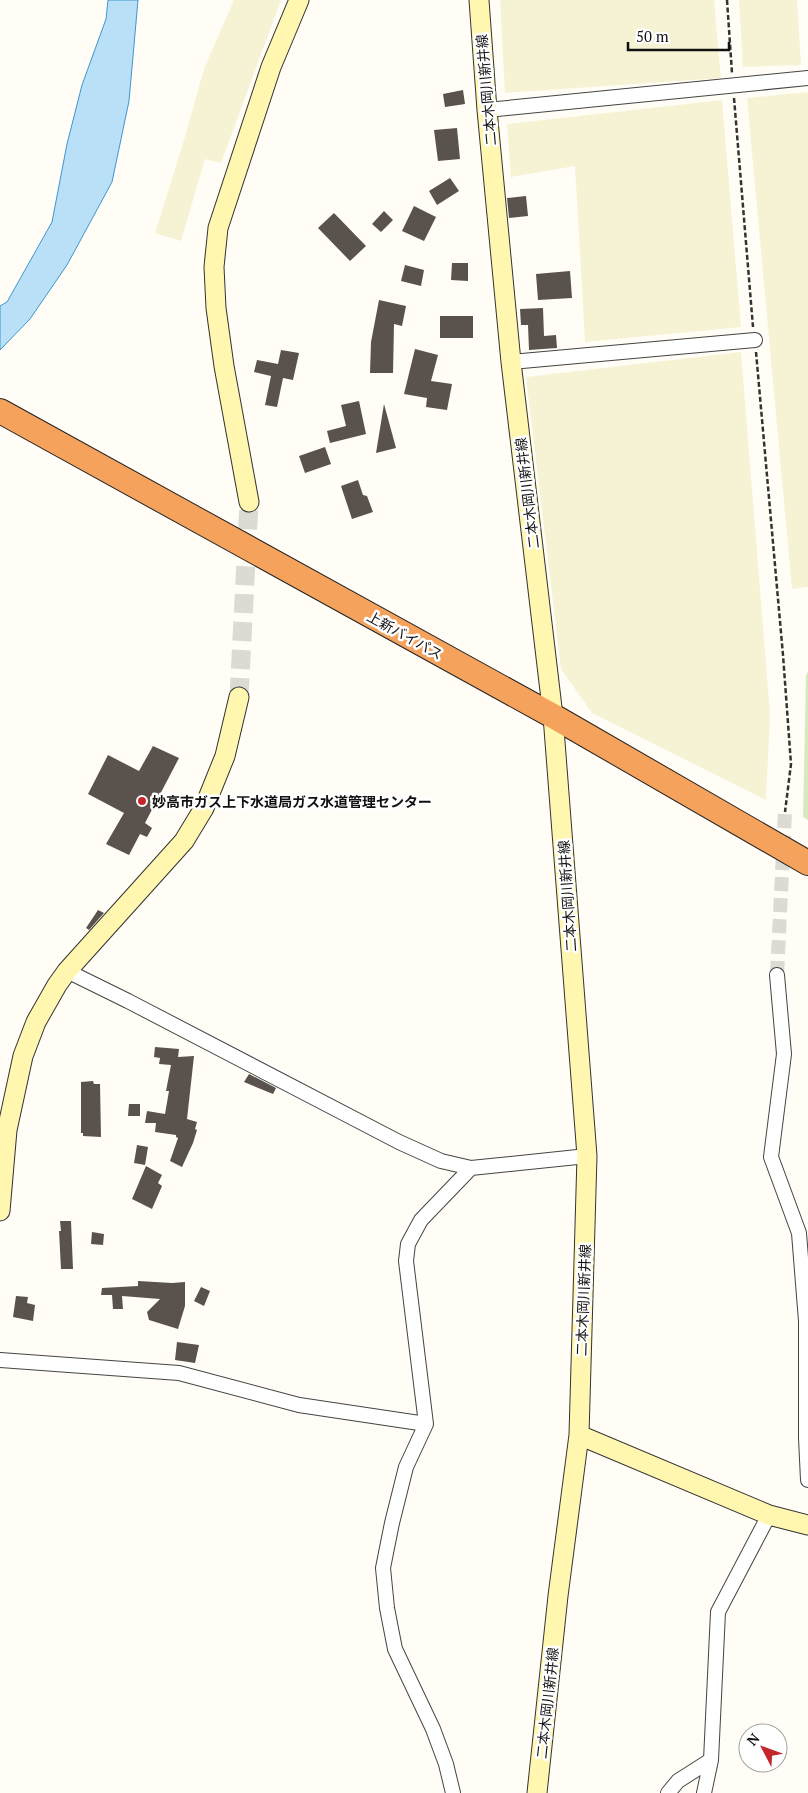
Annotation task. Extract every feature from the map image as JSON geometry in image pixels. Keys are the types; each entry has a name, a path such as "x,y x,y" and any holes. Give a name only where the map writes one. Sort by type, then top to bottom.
{"highway":[{"name":"上新バイパス","path":"0,411 553,716 808,864"}],"main road":[{"path":"249,502 224,366 216,308 214,267 218,228 271,67 299,0"},
{"name":"二本木岡川新井線","path":"479,0 487,110 511,362 553,716 586,1156 579,1435 558,1596 537,1793"},
{"path":"0,1211 7,1130 23,1056 36,1022 67,971 184,841 204,808 226,756 239,698"},
{"path":"579,1435 769,1515 808,1525"}],"street":[{"path":"487,110 808,78"},
{"path":"511,362 755,340"},
{"path":"67,971 441,1162 471,1168 586,1156"},
{"path":"777,975 784,1054 771,1157 799,1233 806,1321 808,1480"},
{"path":"453,1793 446,1764 433,1729 395,1649 387,1608 383,1568 406,1467 426,1424 406,1261 408,1244 421,1220 471,1168"},
{"path":"0,1360 180,1373 299,1405 426,1424"},
{"path":"704,1793 711,1760 718,1612 769,1515"},
{"path":"668,1793 678,1781 711,1760"}],"path":[{"path":"727,0 791,764 785,812"}],"shaded area":[{"path":"234,0 281,0 221,163 205,159 181,241 155,233 204,69"},
{"path":"500,0 714,0 721,78 505,93"},
{"path":"739,0 797,0 801,65 743,67"},
{"path":"808,92 808,587 792,589 747,98"},
{"path":"722,100 741,327 585,342 575,166 511,177 507,124"},
{"path":"741,352 770,714 766,800 592,713 561,669 526,377"}],"green space":[{"path":"808,671 808,820 803,817 806,676"}],"water":[{"path":"108,0 138,0 129,101 112,182 67,265 30,319 0,350 0,306 7,302 52,222 67,144 82,85 106,19"}],"building":[{"path":"463,90 465,104 445,107 443,94"},
{"path":"457,128 460,159 438,161 434,130"},
{"path":"450,178 459,191 437,205 429,191"},
{"path":"526,196 528,216 509,218 507,198"},
{"path":"414,206 436,217 424,241 402,231"},
{"path":"384,211 393,220 381,232 372,224"},
{"path":"334,213 366,246 350,261 318,228"},
{"path":"452,263 468,263 468,281 451,280"},
{"path":"405,265 424,270 421,286 401,281"},
{"path":"570,271 572,298 538,300 536,274"},
{"path":"379,300 406,306 402,326 394,324 393,373 370,373 371,342"},
{"path":"543,308 544,336 556,335 557,348 529,350 528,325 521,325 520,309"},
{"path":"440,316 473,316 473,338 440,338"},
{"path":"415,349 438,355 431,381 452,384 447,410 426,407 427,398 404,394"},
{"path":"281,350 299,353 293,380 283,378 277,407 265,405 271,376 254,372 257,360 278,364"},
{"path":"359,401 366,434 330,443 327,431 346,426 341,405"},
{"path":"384,404 396,448 376,453"},
{"path":"325,447 331,464 305,473 299,456"},
{"path":"358,480 363,495 367,496 373,512 352,519 341,486"},
{"path":"153,746 179,758 145,823 152,828 147,837 140,834 129,855 106,844 124,813 88,794 108,755 139,771"},
{"path":"98,910 104,913 89,930 86,928"},
{"path":"155,1047 179,1049 178,1057 194,1056 187,1119 197,1122 195,1129 197,1130 182,1167 170,1161 178,1138 176,1135 155,1132 156,1123 145,1123 147,1111 165,1114 169,1091 166,1091 171,1065 159,1064 160,1058 154,1057"},
{"path":"249,1074 276,1088 273,1094 244,1082"},
{"path":"93,1081 94,1084 100,1084 101,1137 83,1136 83,1133 81,1133 81,1082"},
{"path":"129,1104 140,1104 140,1116 128,1116"},
{"path":"137,1145 148,1147 145,1165 134,1163"},
{"path":"146,1166 162,1175 158,1183 162,1186 152,1209 132,1199"},
{"path":"60,1221 71,1221 73,1269 61,1269"},
{"path":"92,1232 104,1234 103,1245 91,1244"},
{"path":"138,1281 185,1282 185,1306 178,1329 149,1320 147,1312 160,1299 122,1296 123,1309 113,1309 112,1295 101,1295 102,1288 138,1286"},
{"path":"201,1287 210,1291 204,1306 194,1301"},
{"path":"16,1296 28,1297 27,1303 35,1305 33,1321 13,1317"},
{"path":"177,1342 199,1345 195,1363 175,1360"}],"tunnel":[{"path":"239,697 249,502"},
{"path":"777,975 785,812"}],"place":[{"name":"妙高市ガス上下水道局ガス水道管理センター","path":"142,801"}]}
